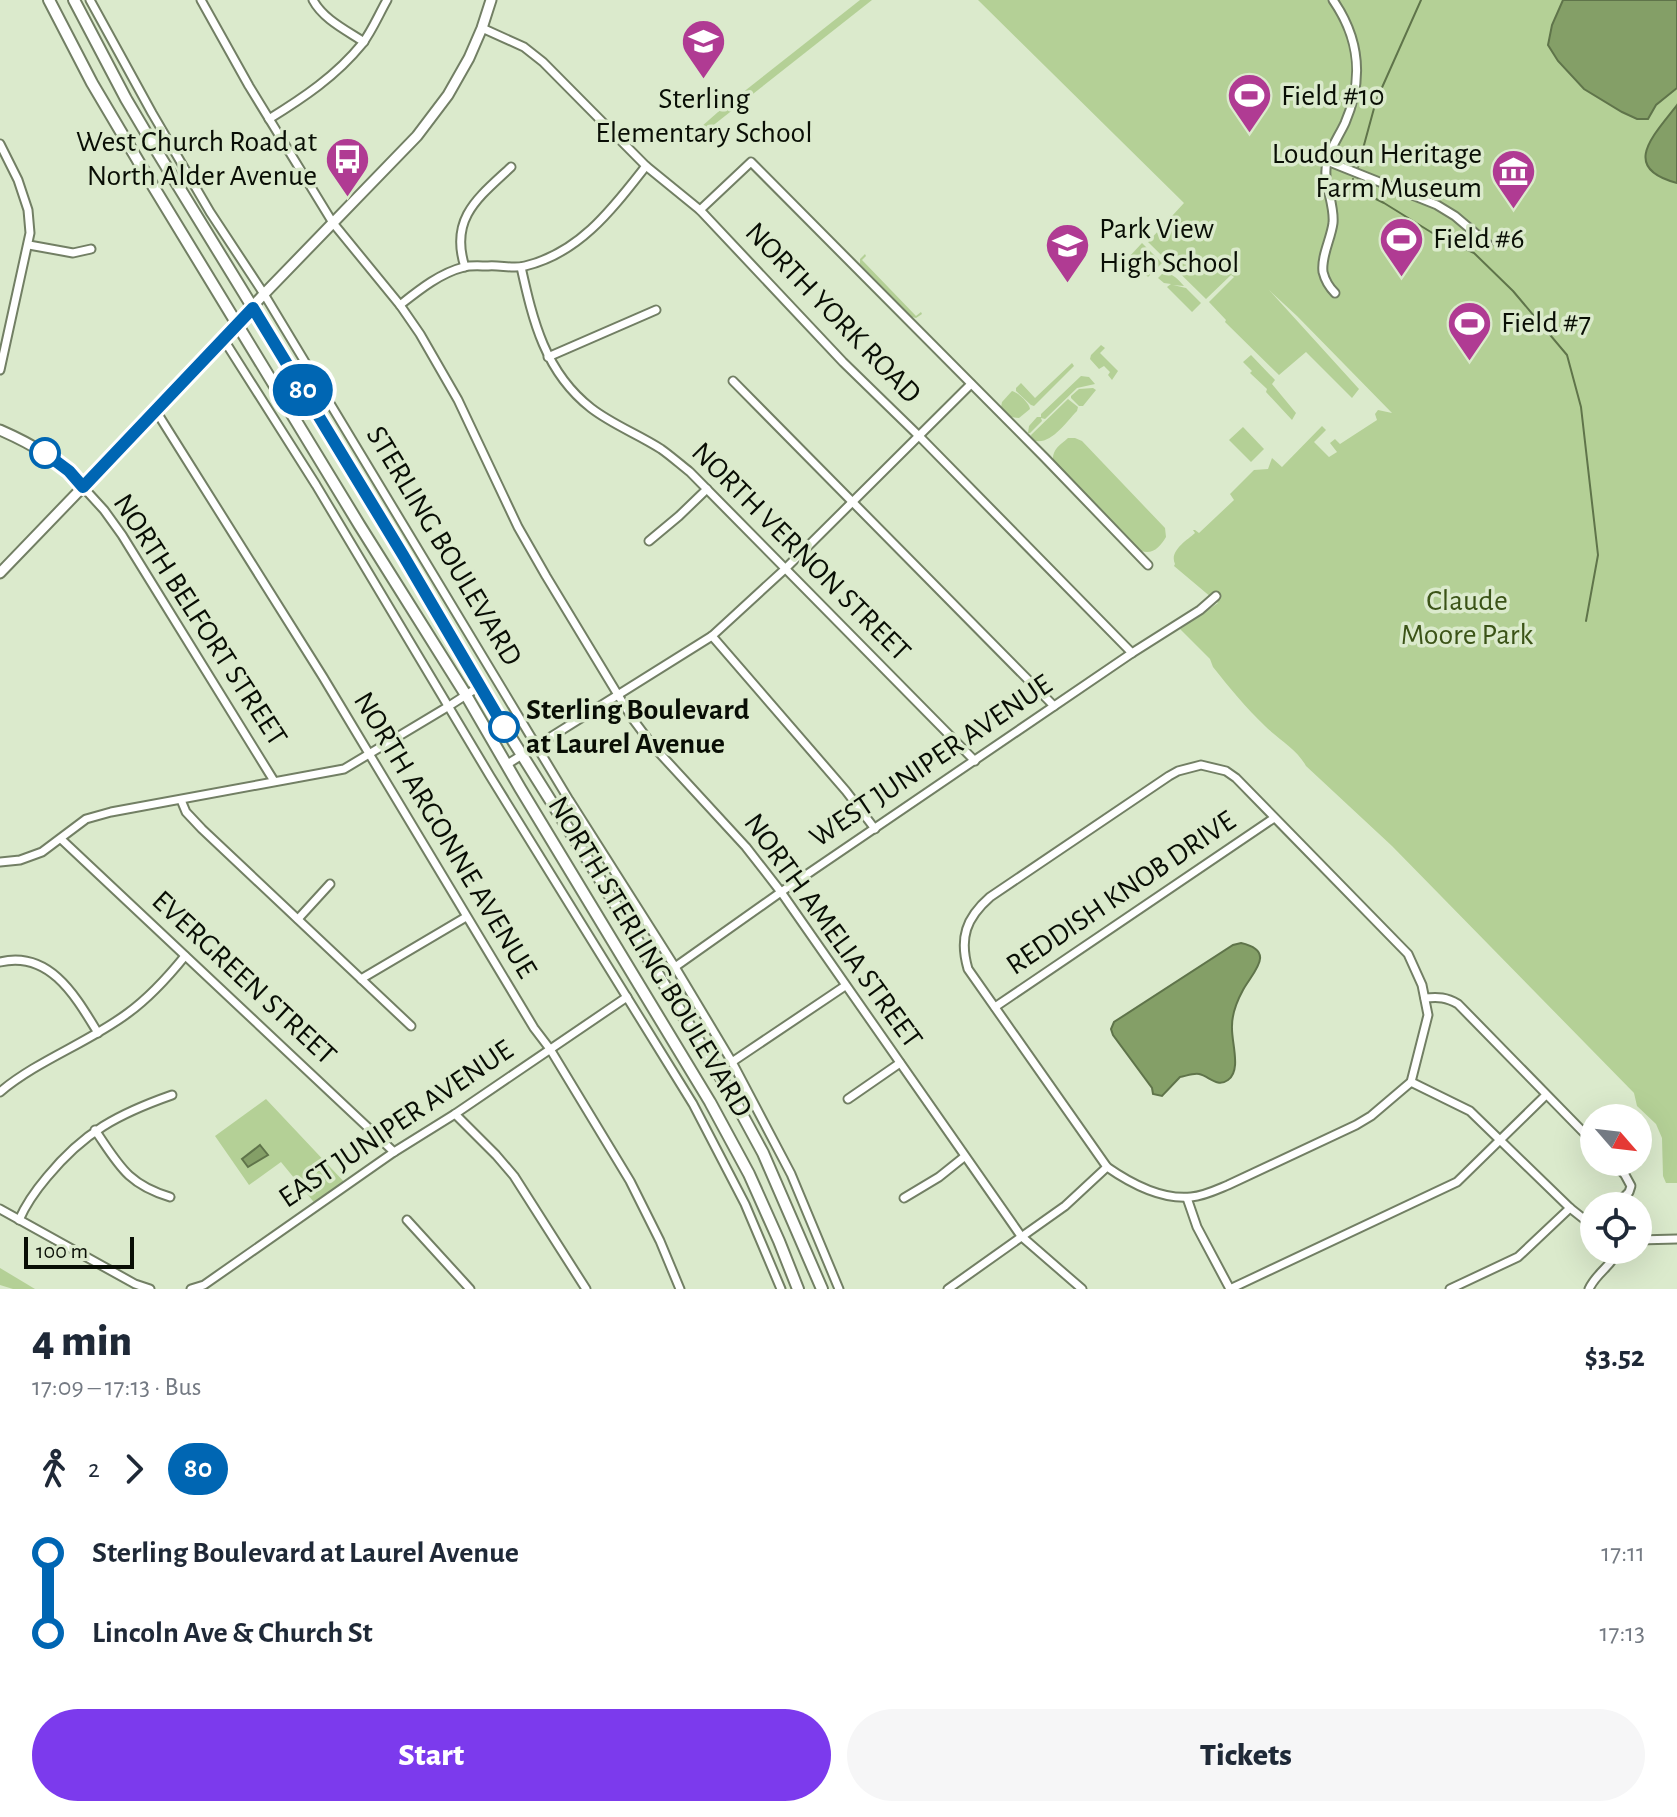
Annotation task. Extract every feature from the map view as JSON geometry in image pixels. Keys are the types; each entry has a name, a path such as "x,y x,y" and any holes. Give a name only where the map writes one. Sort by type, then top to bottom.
{"main road":[{"name":"NORTH STERLING BOULEVARD","path":"49,0 92,83 466,695 710,1102 754,1186 798,1289"},
{"name":"NORTH STERLING BOULEVARD","path":"74,0 126,99 521,755 731,1094 763,1153 822,1289"}],"street":[{"name":"STERLING BOULEVARD","path":"90,0 210,212 264,294 536,746 732,1062 791,1174 839,1289"},
{"name":"NORTH AMELIA STREET","path":"201,0 333,223 400,305 458,400 518,527 618,696 653,746 746,847 781,892 1021,1236 1082,1289"},
{"path":"313,0 318,10 364,42"},
{"path":"269,119 312,92 342,66 364,42 387,0"},
{"path":"0,573 417,136 448,95 469,58 491,0"},
{"path":"1333,0 1354,39 1357,70 1350,109 1327,161 1333,223 1323,270 1335,293"},
{"name":"NORTH YORK ROAD","path":"482,28 524,47 543,62 646,166 700,210 843,362 1132,653"},
{"path":"0,144 18,180 28,210 30,233 4,330 0,370"},
{"path":"1327,161 1437,205 1488,244"},
{"path":"700,210 751,162 1148,565"},
{"path":"400,305 442,276 465,267 521,267 544,260 580,240 595,228 646,166"},
{"path":"465,267 460,233 465,215 511,167"},
{"path":"29,245 73,253 91,249"},
{"name":"NORTH VERNON STREET","path":"521,267 533,319 548,357 569,388 592,408 662,450 690,472 975,761"},
{"path":"548,357 656,310"},
{"path":"224,340 316,485 661,1051 711,1137 745,1204 781,1289"},
{"path":"733,381 1054,706"},
{"path":"506,765 712,636 785,569 971,384"},
{"name":"NORTH ARGONNE AVENUE","path":"156,411 630,1181 680,1289"},
{"path":"0,430 45,453 69,471 83,487"},
{"name":"NORTH BELFORT STREET","path":"83,487 122,535 274,781"},
{"path":"649,541 707,489"},
{"name":"WEST JUNIPER AVENUE","path":"675,967 1054,706 1200,610 1216,596"},
{"path":"712,636 816,755 875,829"},
{"path":"0,862 20,860 42,852 86,819 111,812 344,769 480,686"},
{"path":"1201,765 1226,771 1236,778 1408,954 1425,998 1428,1015 1411,1082 1371,1116 1228,1185 1187,1198 1149,1191 1107,1167 968,969 964,937 970,920 990,897 1156,784 1178,771 1201,765"},
{"path":"181,800 186,812 202,829 411,1026"},
{"name":"REDDISH KNOB DRIVE","path":"995,1007 1274,818"},
{"name":"EVERGREEN STREET","path":"61,839 394,1152"},
{"path":"298,919 330,884"},
{"path":"361,979 466,917"},
{"path":"0,1092 127,1014 146,999 185,956"},
{"path":"0,962 11,959 27,962 56,975 67,985 98,1033"},
{"path":"732,1062 845,986"},
{"name":"EAST JUNIPER AVENUE","path":"191,1289 204,1285 394,1152 627,997"},
{"path":"1425,998 1448,998 1458,1004 1580,1129"},
{"path":"848,1099 900,1063"},
{"path":"1411,1082 1470,1111 1580,1216"},
{"path":"19,1220 32,1196 53,1169 95,1130 119,1116 172,1095"},
{"path":"1187,1198 1197,1227 1230,1289 1457,1182 1546,1095"},
{"path":"455,1114 514,1176 586,1289"},
{"path":"95,1130 119,1166 134,1181 170,1197"},
{"path":"904,1198 939,1177 964,1157"},
{"path":"951,1288 1065,1206 1107,1167"},
{"path":"1450,1289 1518,1257 1570,1208"},
{"path":"0,1209 135,1284 150,1289"},
{"path":"407,1220 470,1289"},
{"path":"1666,1239 1677,1245"},
{"path":"1652,1240 1677,1239"},
{"path":"1589,1289 1610,1264"}],"green space":[{"path":"860,0 872,0 706,131 702,131 701,127 718,112"},
{"name":"Claude Moore Park","path":"978,0 1677,0 1677,1183 1666,1183 1663,1176 1662,1138 1652,1120 1652,1104 1637,1104 1634,1093 1392,846 1258,719 1213,667 1210,659 1180,629 1218,603 1174,566 1176,551 1195,533 1193,530 1199,533 1234,500 1230,494 1254,470 1268,469 1272,458 1282,467 1322,426 1326,430 1314,442 1329,457 1337,452 1330,443 1335,439 1340,444 1377,420 1375,414 1378,410 1392,413 1269,290 1359,389 1352,398 1306,352 1279,375 1225,322 1209,302 1234,277 1231,275 1206,299 1148,242 1184,203"},
{"path":"1142,243 1162,263 1148,277 1129,257"},
{"path":"865,254 862,260 916,316 922,314 916,318 912,317 860,264 860,259"},
{"path":"1163,273 1175,277 1184,286 1173,285 1186,288 1201,303 1192,312 1167,287 1171,284 1158,278"},
{"path":"1101,345 1105,348 1100,353 1118,371 1112,380 1104,366 1099,369 1090,359"},
{"path":"1251,355 1275,380 1272,384 1296,413 1292,420 1243,362"},
{"path":"1072,363 1074,366 1034,406 1016,391 1021,383 1035,398"},
{"path":"1081,376 1089,377 1095,384 1077,388 1028,433 1029,426 1037,417 1041,417"},
{"path":"1079,389 1096,390 1083,406 1071,398"},
{"path":"1012,391 1023,398 1030,409 1019,418 1011,417 1001,407"},
{"path":"1068,399 1078,407 1077,411 1051,437 1032,440 1031,435"},
{"path":"1243,427 1264,449 1251,462 1229,440"},
{"path":"1068,438 1082,441 1165,528 1166,537 1156,549 1141,551 1053,462 1055,451"},
{"path":"266,1099 347,1185 317,1206 281,1162 249,1185 215,1136"},
{"path":"0,1268 35,1289 13,1289 0,1285"}],"shaded area":[{"path":"1563,0 1677,0 1677,88 1656,105 1648,119 1637,119 1622,112 1584,89 1558,61 1548,45 1552,25"},
{"path":"1677,105 1677,183 1660,177 1650,169 1646,160 1651,139"},
{"path":"1241,943 1258,951 1260,957 1234,1012 1232,1033 1235,1063 1232,1075 1220,1083 1199,1074 1180,1077 1162,1096 1153,1094 1152,1088 1113,1035 1111,1029 1114,1022 1233,945"},
{"path":"260,1145 268,1155 248,1167 242,1159"}],"waterway":[{"path":"1358,167 1376,101 1421,0"},
{"path":"1353,179 1352,187 1474,253 1513,291 1567,355 1581,407 1598,555 1586,621"}],"bus line":[{"name":"80","path":"45,453 69,471 83,487 253,308 504,727"}],"place":[{"name":"Sterling Elementary School","path":"704,80"},
{"name":"Field #10","path":"1250,135"},
{"name":"West Church Road at North Alder Avenue","path":"348,198"},
{"name":"Loudoun Heritage Farm Museum","path":"1513,210"},
{"name":"Field #6","path":"1402,278"},
{"name":"Park View High School","path":"1068,285"},
{"name":"Field #7","path":"1470,362"},
{"name":"Sterling Boulevard at Laurel Avenue","path":"504,727"}]}
